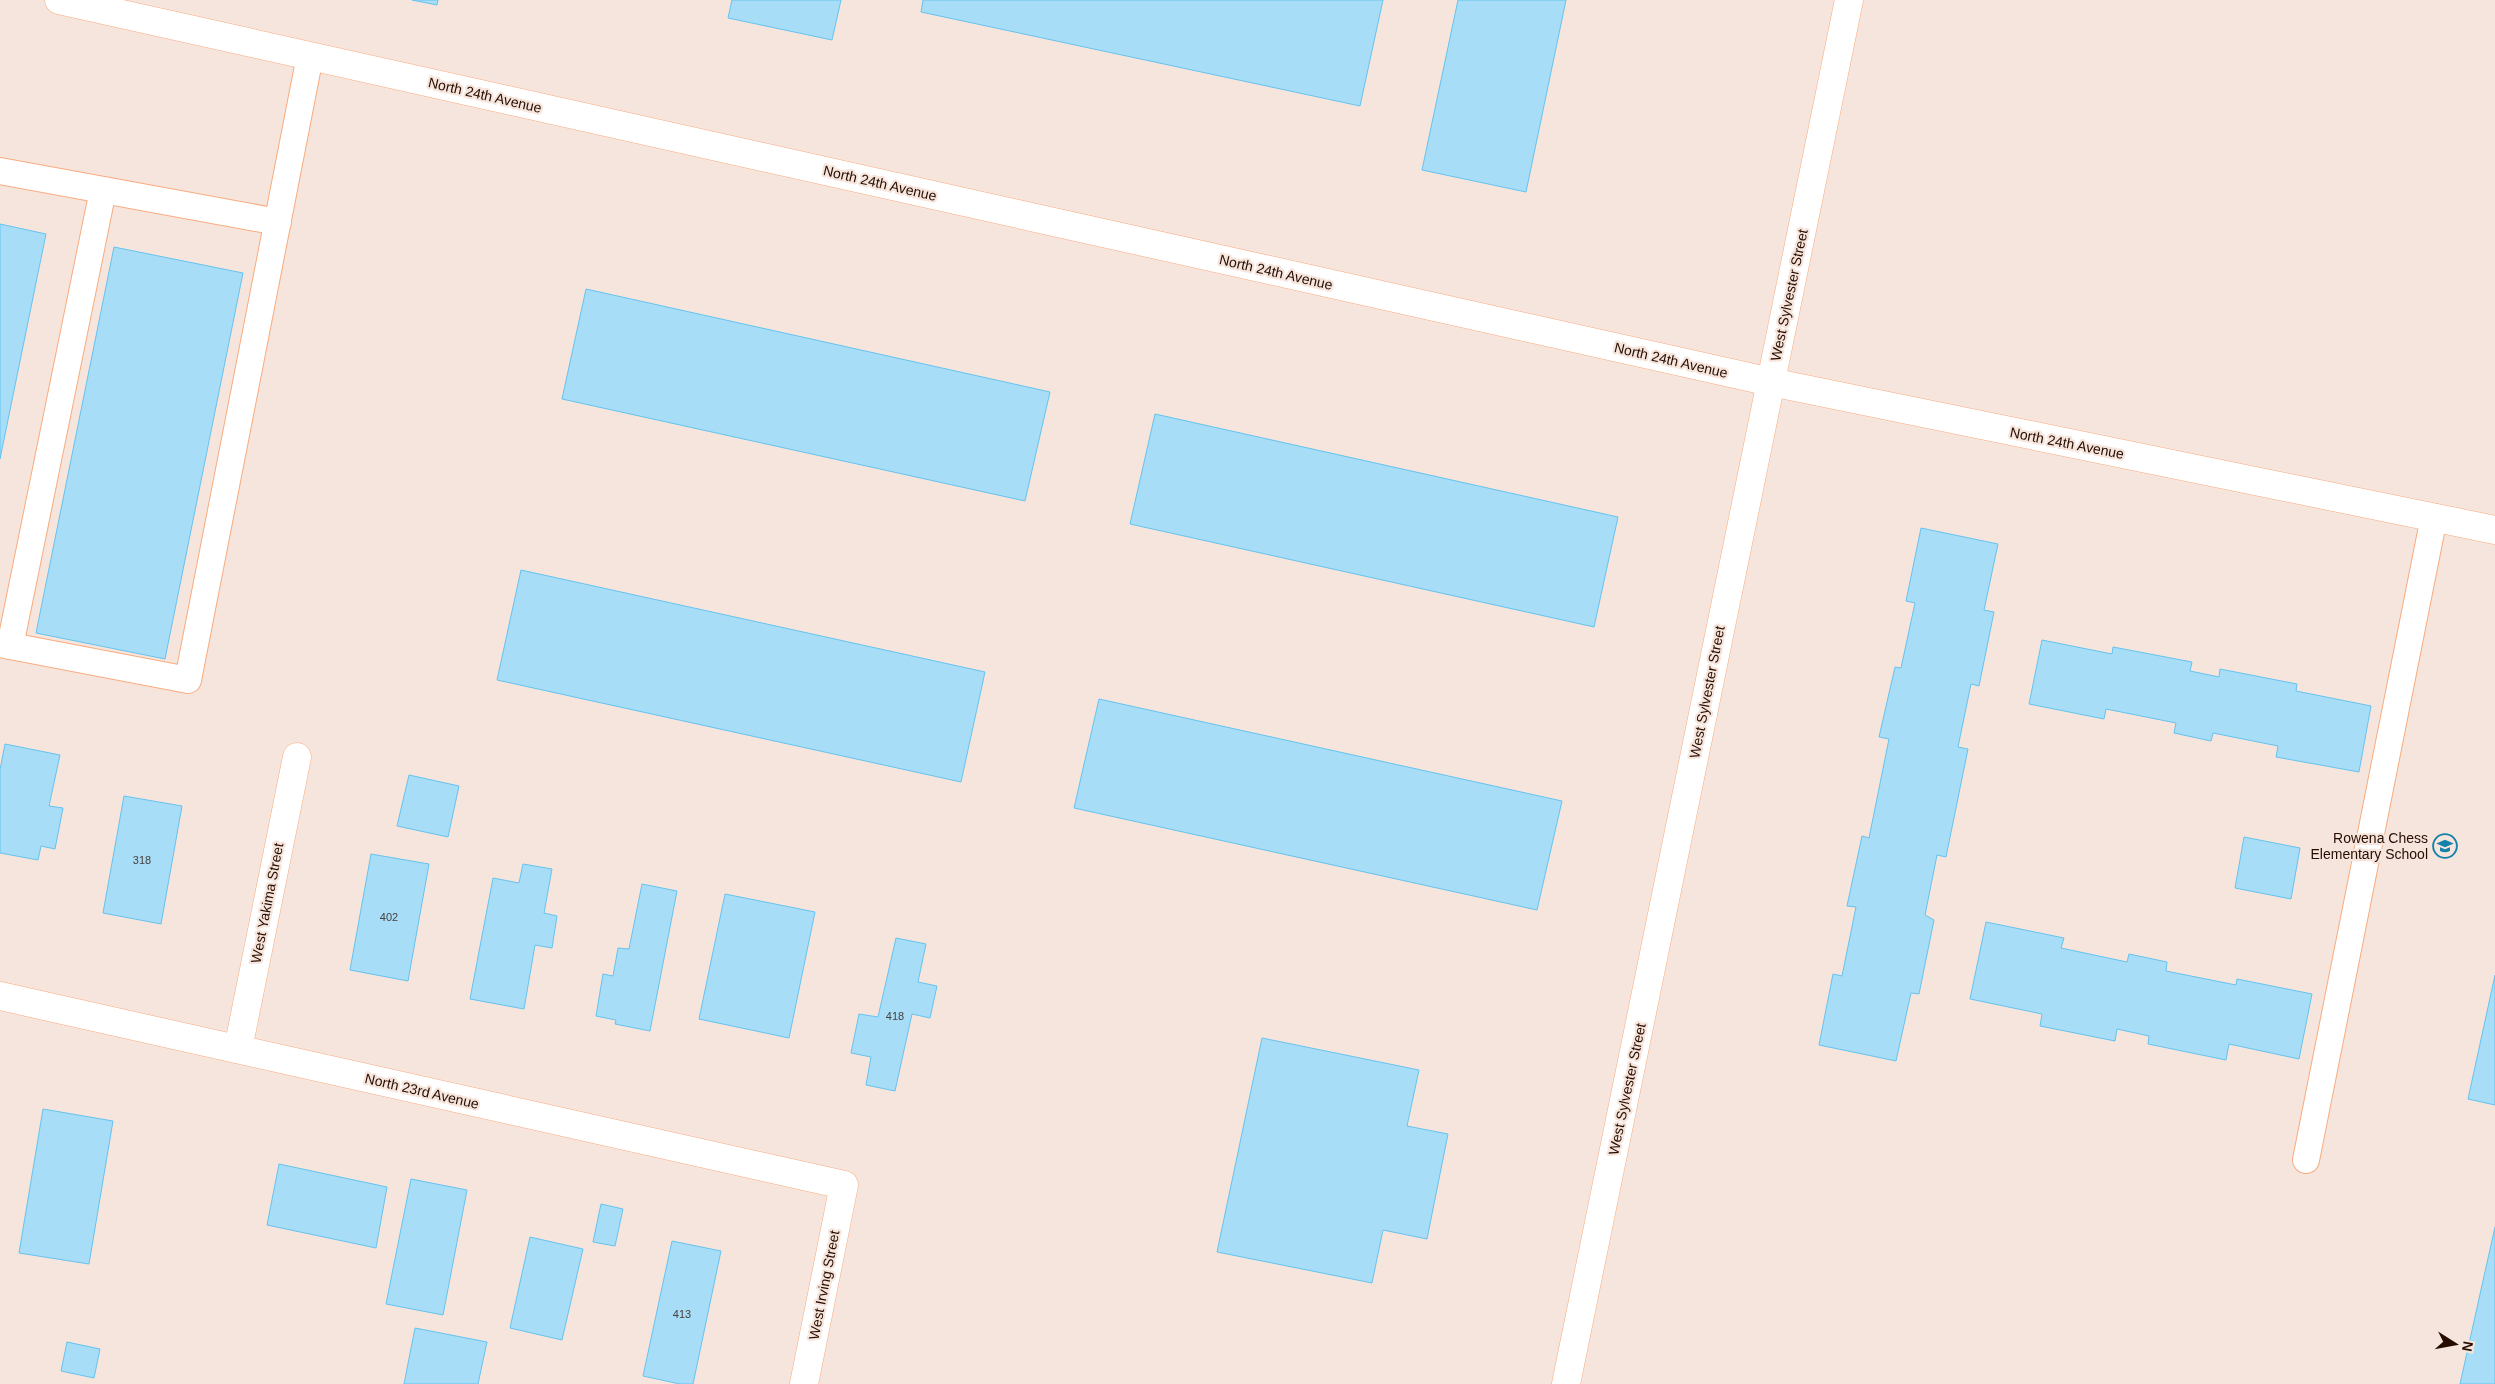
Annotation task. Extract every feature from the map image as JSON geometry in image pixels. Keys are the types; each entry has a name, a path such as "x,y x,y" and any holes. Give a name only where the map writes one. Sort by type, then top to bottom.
{"street":[{"name":"North 24th Avenue","path":"59,0 1771,382 2495,530"},
{"name":"West Sylvester Street","path":"1566,1384 1849,0"},
{"name":"West Yakima Street","path":"238,1049 297,757"},
{"name":"North 23rd Avenue","path":"0,996 844,1185"},
{"name":"West Irving Street","path":"804,1384 844,1185"}],"lane":[{"path":"103,190 5,645 188,680 310,56"},
{"path":"0,171 278,222"},
{"path":"2306,1160 2434,517"}],"building":[{"path":"412,0 438,0 437,5"},
{"path":"732,0 841,0 832,40 728,18"},
{"path":"923,0 1383,0 1360,106 921,12"},
{"path":"1458,0 1566,0 1526,192 1422,170"},
{"path":"0,224 46,234 0,459"},
{"path":"114,247 243,273 165,659 36,633"},
{"path":"586,289 1050,392 1025,501 562,399"},
{"path":"1155,414 1618,517 1594,627 1130,524"},
{"path":"1921,528 1998,544 1984,610 1994,612 1979,686 1971,684 1958,747 1968,749 1946,857 1937,855 1925,915 1934,920 1919,994 1911,993 1896,1061 1819,1045 1833,974 1842,976 1856,907 1847,906 1862,836 1869,838 1889,739 1879,737 1895,667 1901,668 1915,603 1906,601"},
{"path":"521,570 985,672 961,782 497,680"},
{"path":"2042,640 2112,654 2113,647 2192,662 2190,671 2219,677 2220,669 2297,684 2296,691 2371,706 2359,772 2276,757 2278,746 2213,733 2211,741 2174,733 2176,723 2106,709 2104,719 2029,704"},
{"path":"1099,699 1562,801 1537,910 1074,808"},
{"path":"5,744 60,755 49,806 63,808 55,849 41,846 38,860 0,853 0,770"},
{"path":"409,775 459,786 448,837 397,826"},
{"path":"124,796 182,806 161,924 103,913"},
{"path":"2244,837 2300,848 2291,899 2235,888"},
{"path":"371,854 429,864 408,981 350,970"},
{"path":"523,864 552,869 544,913 557,916 552,948 535,945 524,1009 470,999 493,878 519,883"},
{"path":"642,884 677,891 650,1031 615,1024 616,1020 596,1016 603,974 613,976 618,948 629,949"},
{"path":"725,894 815,912 789,1038 699,1019"},
{"path":"1986,922 2064,938 2061,948 2127,962 2129,954 2167,962 2166,971 2236,985 2237,979 2312,994 2299,1059 2229,1044 2226,1060 2148,1044 2149,1036 2117,1029 2115,1041 2040,1026 2042,1014 1970,999"},
{"path":"896,938 926,944 918,982 937,986 930,1018 912,1014 895,1091 866,1085 871,1057 851,1053 859,1014 878,1017"},
{"path":"2495,975 2495,1105 2468,1099"},
{"path":"1262,1038 1419,1070 1407,1126 1448,1134 1427,1239 1383,1230 1372,1283 1217,1252"},
{"path":"43,1109 113,1121 89,1264 19,1253"},
{"path":"279,1164 387,1187 376,1248 267,1225"},
{"path":"411,1179 467,1190 443,1315 386,1304"},
{"path":"601,1204 623,1209 615,1246 593,1242"},
{"path":"2495,1227 2495,1384 2460,1384"},
{"path":"530,1237 583,1249 562,1340 510,1328"},
{"path":"672,1241 721,1251 693,1384 680,1384 643,1376"},
{"path":"415,1328 487,1342 478,1384 404,1384"},
{"path":"67,1342 100,1349 94,1378 61,1371"}],"place":[{"name":"Rowena Chess Elementary School","path":"2445,846"}]}
